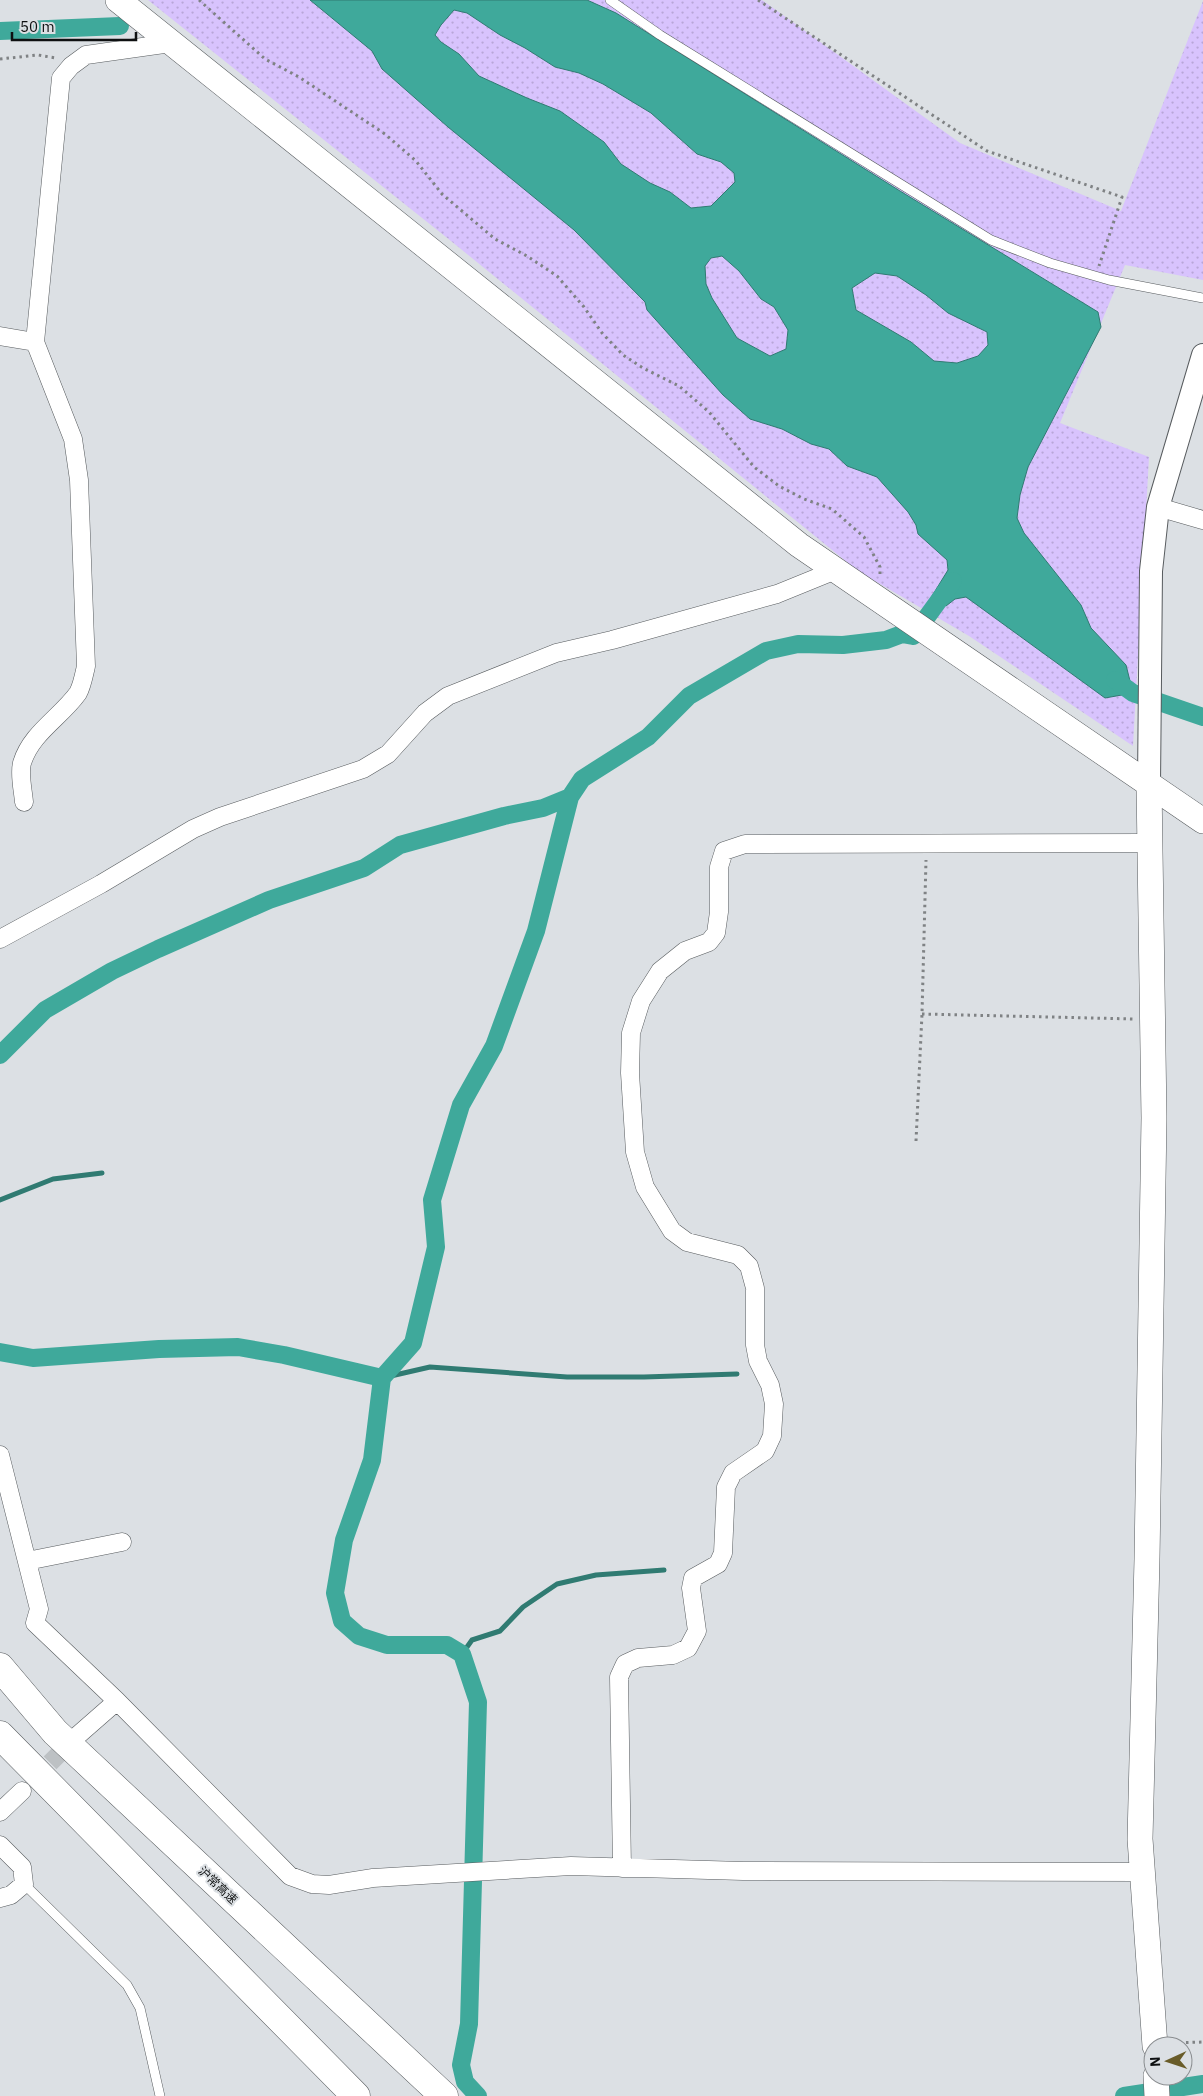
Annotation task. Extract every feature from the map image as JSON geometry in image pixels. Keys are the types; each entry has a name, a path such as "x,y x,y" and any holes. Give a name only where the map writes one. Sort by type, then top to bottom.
{"highway":[{"name":"沪常高速","path":"0,1667 55,1732 444,2096"},
{"path":"0,1735 356,2096"}],"main road":[{"path":"118,0 799,545 1203,821"},
{"path":"1149,784 1154,1147 1140,1839 1154,2036"}],"street":[{"path":"24,802 22,765 28,749 39,734 79,691 86,666 79,480 73,439 35,342 61,78 86,55 171,43"},
{"path":"0,336 35,342"},
{"path":"1149,784 1151,571 1158,507 1203,355"},
{"path":"1158,507 1203,520"},
{"path":"0,938 101,884 193,829 363,769 388,754 426,713 448,696 556,653 612,640 777,594 836,570"},
{"path":"622,1868 619,1678 625,1664 638,1658 673,1655 688,1648 697,1631 691,1588 693,1578 718,1564 723,1554 726,1486 733,1472 765,1451 772,1436 774,1404 770,1385 758,1361 755,1345 755,1288 749,1266 738,1255 687,1242 672,1231 645,1187 635,1152 630,1073 631,1033 641,1001 660,971 686,951 709,942 716,933 719,912 719,867 724,851 745,844 1150,843"},
{"path":"0,1455 39,1609 35,1623 117,1701 290,1876 312,1884 329,1885 374,1878 571,1866 753,1871 1143,1872"},
{"path":"27,1561 122,1542"},
{"path":"77,1736 117,1701"},
{"path":"0,1812 22,1791"},
{"path":"0,1845 22,1867 24,1884 11,1895 0,1898"}],"lane":[{"path":"610,0 660,35 991,240 1050,263 1109,280 1203,298"},
{"path":"24,1884 127,1985 140,2008 160,2096"}],"path":[{"path":"199,0 265,59 299,77 385,134 416,161 442,194 495,240 527,256 557,276 584,306 602,333 623,355 643,368 679,386 709,412 754,467 787,490 832,509 858,531 864,537 880,567 879,598"},
{"path":"758,0 987,151 1122,197 1096,276"},
{"path":"0,59 38,54 77,62"},
{"path":"916,1141 922,1014 926,844"},
{"path":"922,1014 1152,1019"}],"shaded area":[{"path":"148,0 762,0 960,143 1121,211 1203,1 1203,280 1125,265 1060,423 1149,457 1133,746 969,636 858,571 446,237"},
{"path":"310,0 587,0 616,13 900,191 1098,312 1101,327 1028,467 1020,495 1017,518 1024,533 1081,605 1091,628 1126,665 1133,693 1105,698 966,597 955,599 946,606 932,596 948,570 947,560 918,534 916,525 908,512 877,477 847,466 829,449 811,444 782,429 750,419 723,395 647,310 645,302 574,230 448,127 382,69 372,51","holes":["454,10 467,13 555,67 579,73 603,84 651,113 697,154 721,162 734,173 735,182 711,206 691,208 670,192 650,183 621,164 604,142 560,111 479,76 459,54 441,42 435,35","722,256 739,271 761,299 774,307 788,330 786,349 770,356 737,338 712,298 706,284 705,266 711,258","875,273 897,276 926,295 948,313 987,332 988,345 978,356 957,363 934,361 911,342 856,310 852,288"]}],"waterway":[{"path":"0,31 120,26"},
{"path":"382,1378 413,1343 436,1247 432,1200 461,1105 494,1046 536,931 570,797 582,779 648,737 689,696 766,651 798,644 843,645 886,640 902,634 913,636 953,581"},
{"path":"1115,680 1133,693 1203,717"},
{"path":"0,1055 45,1010 112,971 158,949 269,900 364,868 400,845 504,816 543,808 570,797"},
{"path":"0,1200 53,1179 102,1173"},
{"path":"0,1352 33,1358 159,1349 238,1347 284,1355 382,1378 372,1460 344,1540 335,1593 342,1621 359,1636 387,1645 447,1645 462,1654 478,1702 469,2024 461,2065 465,2082 478,2096"},
{"path":"382,1378 430,1367 567,1377 737,1374"},
{"path":"462,1654 472,1640 500,1631 523,1607 557,1584 596,1575 664,1570"},
{"path":"1124,2096 1203,2084"}],"tunnel":[{"path":"31,1782 75,1738"}]}
